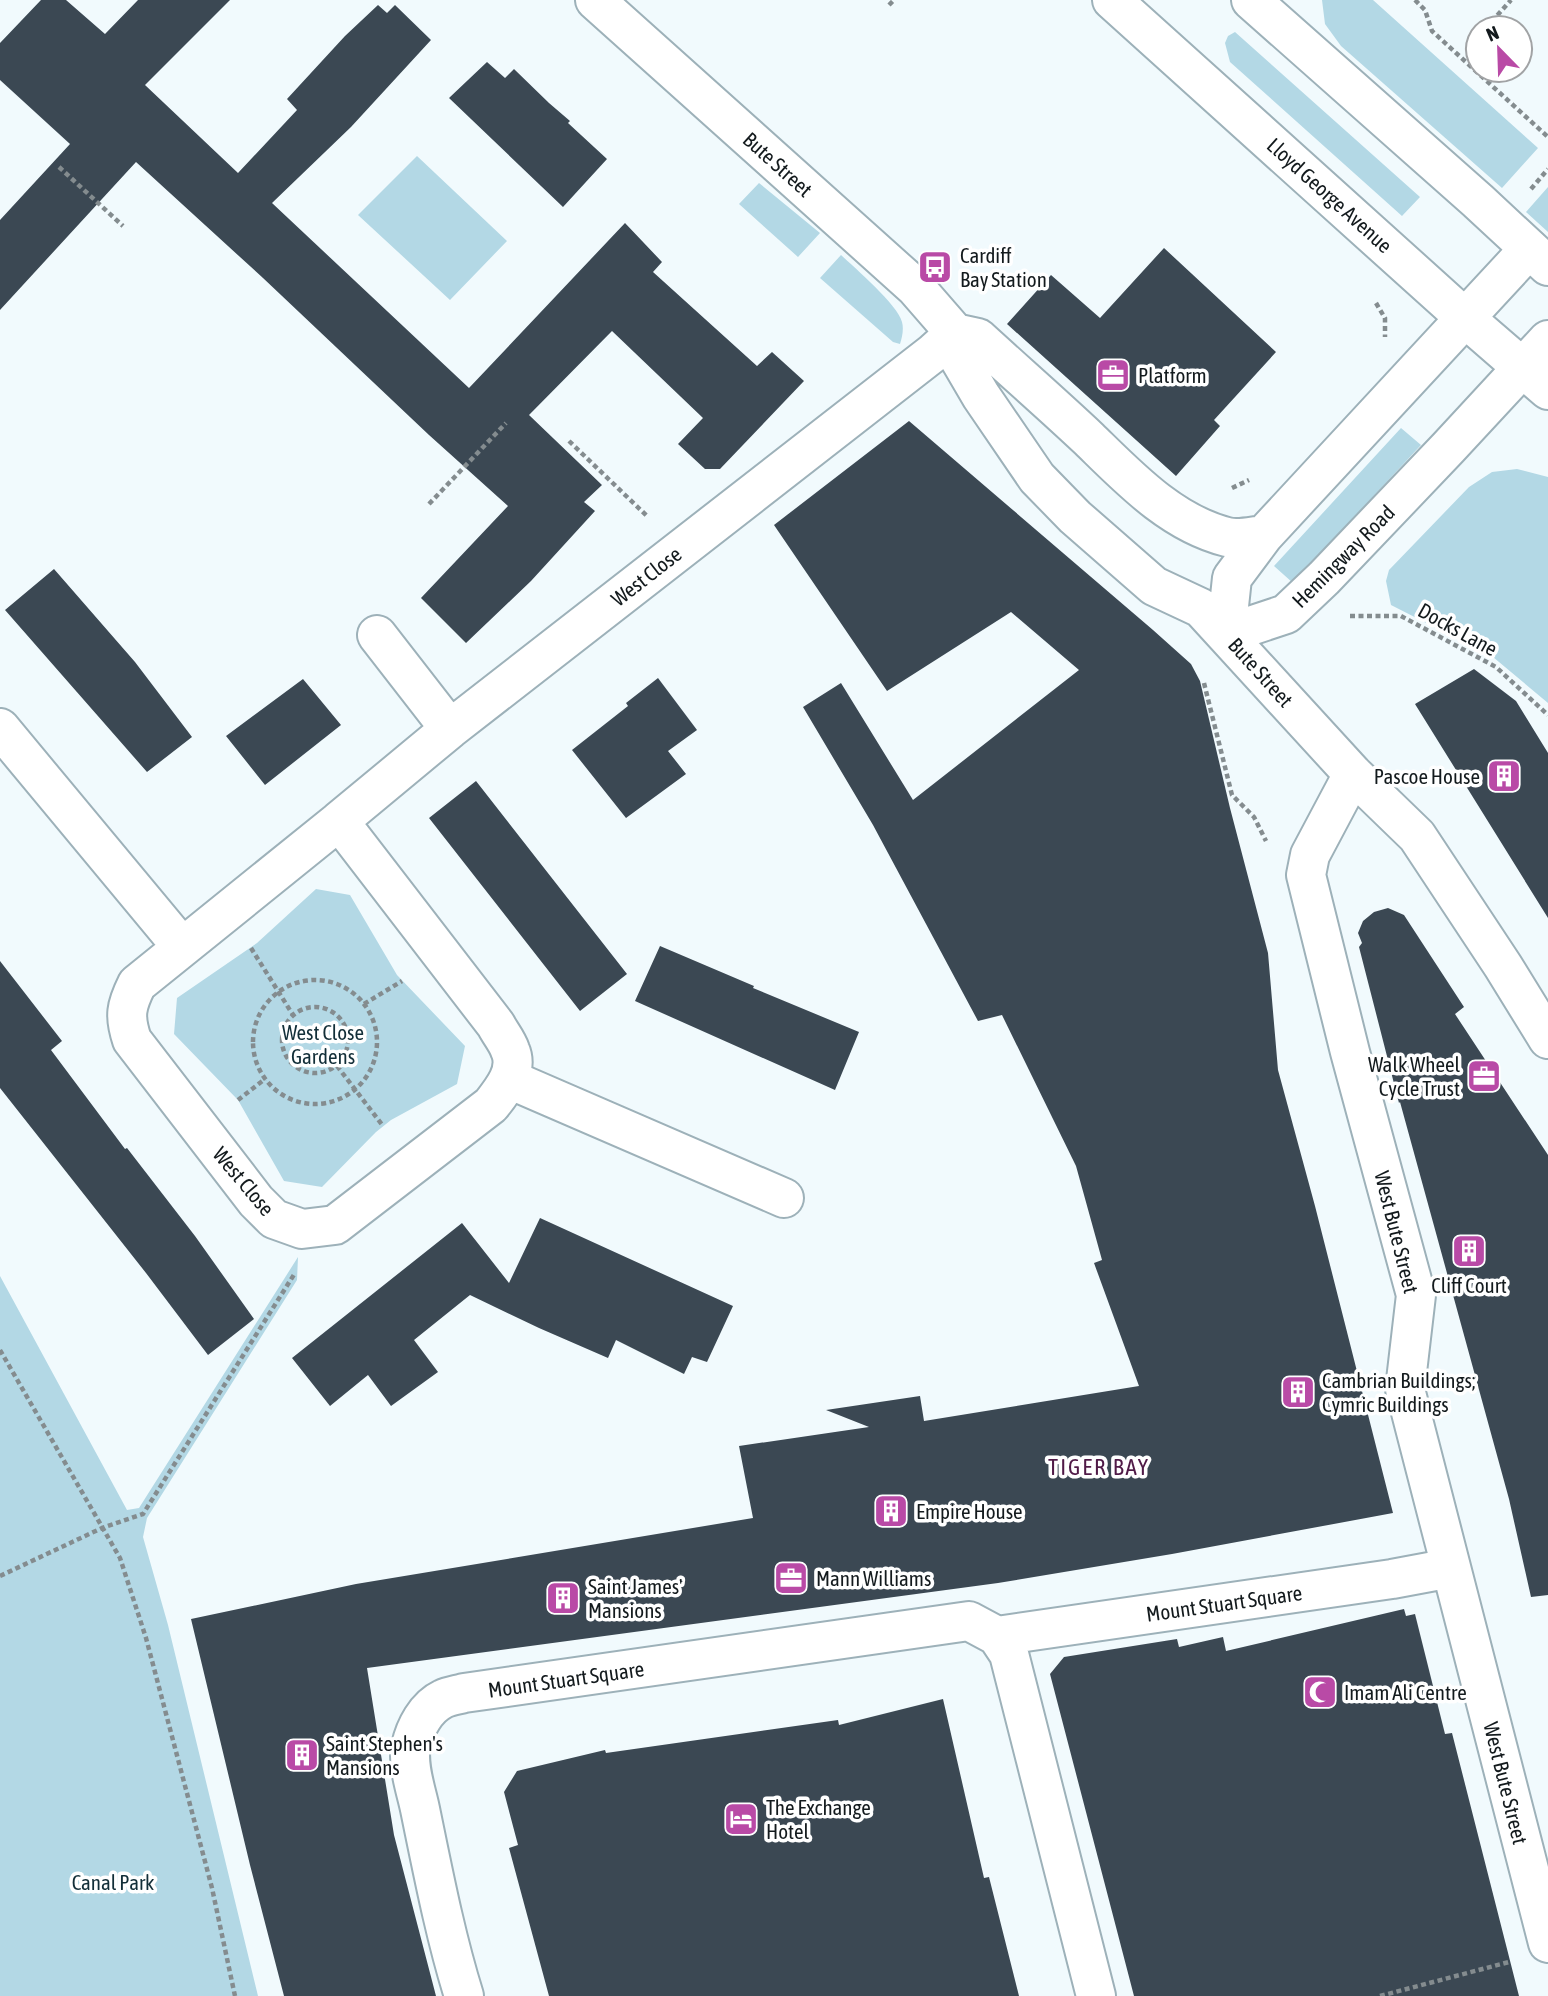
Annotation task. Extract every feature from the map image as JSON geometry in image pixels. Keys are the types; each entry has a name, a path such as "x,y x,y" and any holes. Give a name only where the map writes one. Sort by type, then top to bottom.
{"street":[{"name":"Bute Street","path":"595,0 915,286 955,333 957,355 981,396 1037,478 1075,517 1154,586 1201,608 1353,774 1417,836 1548,1039"},
{"name":"Lloyd George Avenue","path":"1112,0 1536,379"},
{"path":"1226,634 1232,578 1264,536 1465,318 1539,258 1251,0"},
{"name":"Bute Street","path":"955,333 978,338 1090,440 1114,466 1170,511 1229,538 1264,536"},
{"name":"West Close","path":"302,1229 274,1219 256,1201 132,1040 126,1021 128,1002 137,984 450,729 955,333"},
{"name":"Hemingway Road","path":"1226,634 1286,614 1536,379 1548,340"},
{"path":"377,635 450,729"},
{"path":"0,728 182,947"},
{"name":"West Bute Street","path":"1353,774 1310,855 1306,875 1350,1052 1416,1295 1405,1389 1451,1568 1534,1952"},
{"path":"302,1229 335,1225 491,1105 509,1079 512,1065 511,1051 496,1026 338,821"},
{"path":"509,1079 785,1198"},
{"name":"Mount Stuart Square","path":"464,1996 453,1961 410,1749 416,1729 428,1710 443,1698 969,1620 997,1636 1392,1579 1451,1568"},
{"path":"997,1636 1009,1654 1096,1996"}],"path":[{"path":"889,5 894,0"},
{"path":"1415,0 1425,10 1432,31 1548,137"},
{"path":"1498,14 1511,0"},
{"path":"59,167 123,226"},
{"path":"1372,299 1385,318 1385,337 1378,347"},
{"path":"429,504 506,424"},
{"path":"569,441 654,523"},
{"name":"Docks Lane","path":"1349,617 1401,616 1496,667 1548,715"},
{"path":"1203,677 1232,795"},
{"path":"251,947 293,1015"},
{"path":"303,980 331,981 355,993 364,1004 372,1015 378,1041 372,1068 355,1090 330,1103 301,1103 275,1091 257,1068 252,1040 259,1012 278,990 303,980"},
{"path":"364,1004 402,981"},
{"path":"310,1007 327,1009 341,1020 348,1035 346,1052 337,1066 321,1073 304,1072 290,1062 282,1047 284,1030 293,1015 310,1007"},
{"path":"337,1066 383,1126"},
{"path":"238,1100 265,1078"},
{"path":"0,1576 102,1528 143,1514 305,1256 302,1229"},
{"path":"0,1350 120,1558 146,1638 212,1888 235,1996"},
{"path":"1380,1996 1534,1952"}],"green space":[{"path":"1322,0 1373,0 1538,148 1502,188 1341,46 1325,24"},
{"path":"1235,32 1420,197 1402,216 1230,62 1225,43 1228,36"},
{"path":"417,156 507,241 450,300 358,215"},
{"path":"759,183 820,233 798,257 739,204"},
{"path":"1548,187 1548,232 1526,212"},
{"path":"841,255 875,287 899,315 903,328 900,344 893,342 820,278"},
{"path":"1401,428 1421,445 1293,583 1274,566"},
{"path":"1517,469 1548,477 1548,703 1493,657 1391,605 1386,581 1389,570 1469,487 1492,472"},
{"name":"West Close Gardens","path":"316,889 350,895 397,975 465,1046 457,1084 391,1120 322,1187 284,1181 238,1100 174,1034 177,998 257,943"},
{"name":"Canal Park","path":"298,1257 297,1280 147,1518 143,1537 168,1625 258,1996 0,1996 0,1276 127,1510 139,1508"}],"building":[{"path":"41,0 66,0 105,34 138,0 230,0 145,85 238,173 297,110 287,99 345,36 378,5 387,13 395,5 431,40 351,127 272,203 469,388 625,223 662,262 653,272 757,366 772,352 804,381 720,469 705,469 678,444 703,418 612,331 529,415 602,485 584,502 595,511 531,581 466,643 421,598 508,506 136,162 0,310 0,220 70,144 0,80 0,43"},
{"path":"487,62 505,78 514,69 607,159 563,207 449,98"},
{"path":"1164,248 1276,352 1214,420 1220,426 1176,476 1007,324 1051,275 1100,318"},
{"path":"909,421 1153,630 1191,664 1200,681 1268,953 1278,1070 1393,1513 998,1583 367,1668 394,1835 436,1996 284,1996 191,1619 356,1584 753,1518 739,1446 869,1427 826,1410 920,1396 924,1421 1139,1386 1094,1263 1102,1260 1076,1166 1002,1015 978,1021 873,825 803,707 841,683 913,800 1079,670 1011,612 887,691 774,525"},
{"path":"54,569 135,662 192,737 147,772 5,610"},
{"name":"Pascoe House","path":"1474,669 1516,701 1548,753 1548,918 1415,704"},
{"path":"658,678 697,730 668,751 686,774 626,818 572,750 628,706 626,703"},
{"path":"303,679 341,725 265,785 226,736"},
{"path":"476,781 627,974 580,1011 429,818"},
{"path":"1388,908 1404,915 1464,1007 1455,1014 1548,1155 1548,1595 1531,1597 1509,1499 1399,1103 1359,947 1362,943 1358,933 1363,921 1374,912"},
{"path":"660,946 859,1032 835,1090 635,1001"},
{"path":"0,961 62,1041 51,1050 195,1236 254,1319 208,1355 0,1088"},
{"path":"540,1218 733,1306 707,1362 692,1357 684,1374 616,1340 608,1358 470,1295 414,1340 438,1372 391,1406 368,1375 330,1406 292,1358 462,1223 509,1283"},
{"path":"1404,1609 1406,1616 1415,1614 1445,1734 1452,1733 1519,1996 1134,1996 1050,1674 1064,1657 1177,1639 1179,1647 1223,1637 1226,1651"},
{"name":"The Exchange Hotel","path":"943,1699 984,1878 989,1877 1019,1996 549,1996 509,1848 518,1845 504,1792 517,1771 605,1750 606,1753 838,1720 839,1725"}],"place":[{"name":"Cardiff Bay Station","path":"935,267"},
{"name":"Platform","path":"1113,375"},
{"name":"Pascoe House","path":"1504,776"},
{"name":"Walk Wheel Cycle Trust","path":"1484,1076"},
{"name":"Cliff Court","path":"1469,1251"},
{"name":"Cambrian Buildings; Cymric Buildings","path":"1298,1392"},
{"name":"Empire House","path":"891,1511"},
{"name":"Mann Williams","path":"791,1578"},
{"name":"Saint James' Mansions","path":"563,1598"},
{"name":"Imam Ali Centre","path":"1320,1692"},
{"name":"Saint Stephen's Mansions","path":"302,1755"},
{"name":"The Exchange Hotel","path":"741,1819"}],"district":[{"name":"TIGER BAY","path":"1099,1467"}]}
